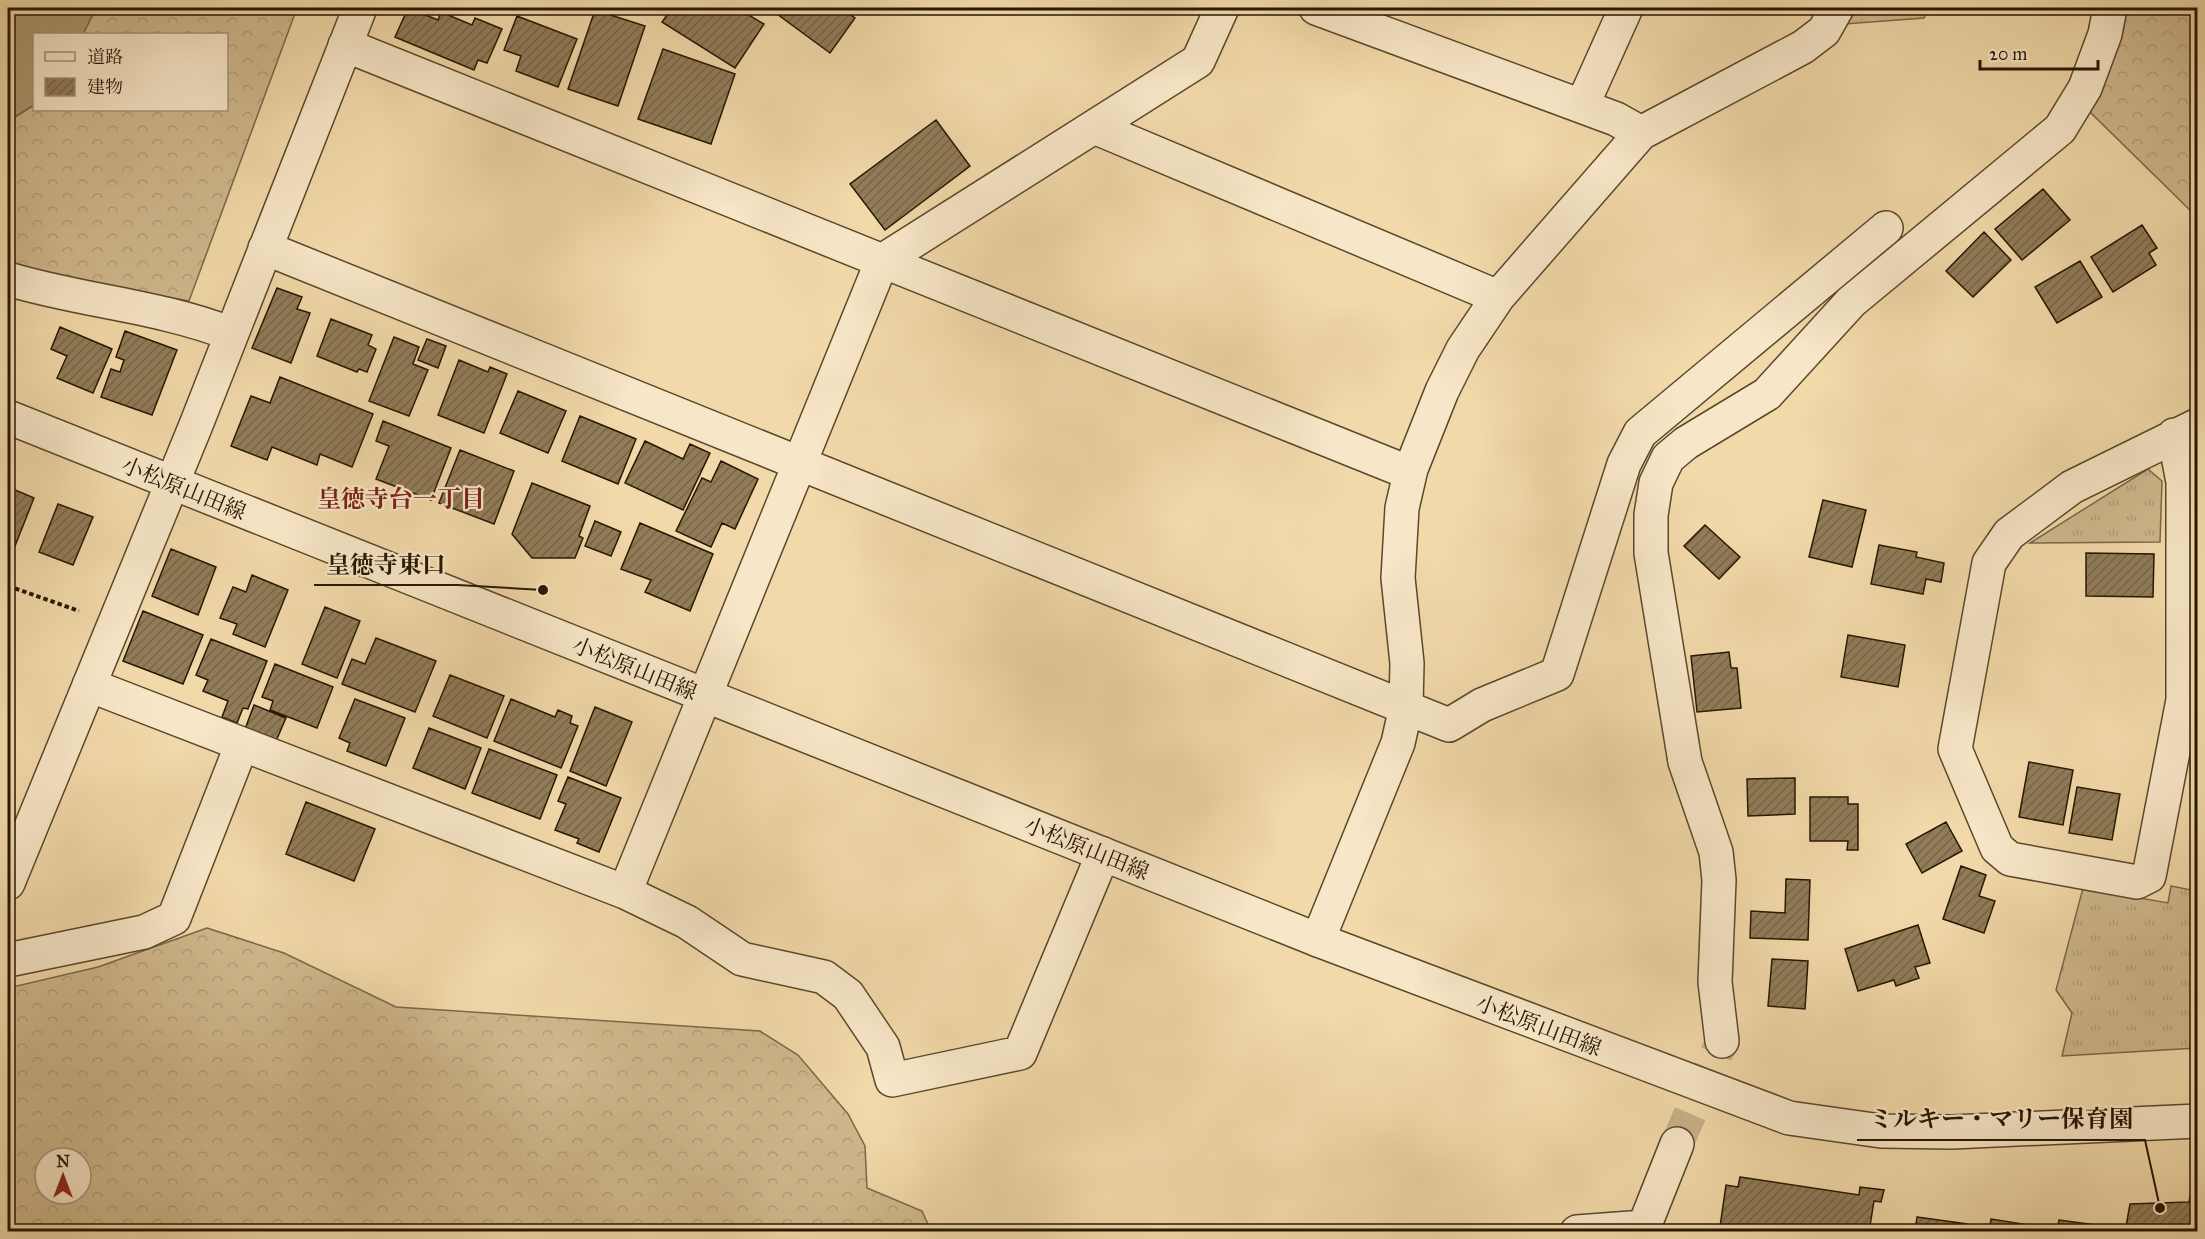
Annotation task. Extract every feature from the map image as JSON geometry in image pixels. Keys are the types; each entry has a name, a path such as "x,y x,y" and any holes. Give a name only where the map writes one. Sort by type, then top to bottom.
{"street":[{"path":"8,883 172,483 360,8"},
{"path":"625,892 707,696 882,261 1198,61 1222,8"},
{"path":"1316,8 1616,119 1641,133"},
{"path":"1582,106 1626,8"},
{"path":"1318,940 1398,743 1406,706 1407,663 1398,578 1398,544 1410,473 1458,360 1498,297 1641,133 1803,47 1824,32 1838,8"},
{"path":"1722,1041 1715,982 1719,925 1716,852 1685,762 1651,553 1651,515 1656,483 1668,458 1686,442 1767,394 1851,302 2060,129 2085,88 2105,34 2110,8"},
{"path":"345,45 1410,473"},
{"path":"1094,127 1498,297"},
{"path":"265,248 1449,725 1482,705 1557,674 1624,464 1640,433 1886,228"},
{"path":"8,279 36,288 198,321 231,334"},
{"name":"小松原山田線","path":"8,417 1318,940 1789,1118 1881,1131 1917,1132 2198,1121"},
{"path":"2186,430 2183,482 2190,701 2150,876 2137,882 2010,859 1997,848 1956,748 1989,563 2009,534 2072,487 2186,430"},
{"path":"89,685 625,892 687,922 742,959 824,977 848,995 883,1047 892,1080 1020,1053 1103,854"},
{"path":"8,960 144,932 174,918 242,744"},
{"path":"1577,1232 1645,1229 1677,1144"}],"path":[{"path":"8,586 83,612"}],"green space":[{"path":"96,8 297,8 189,301 8,269 8,115 14,118 33,106 33,111 228,111 228,33 84,33"},
{"path":"1853,8 1929,8 1924,18 1845,24"},
{"path":"2127,8 2197,8 2197,217 2090,112 2122,35"},
{"path":"2148,469 2162,481 2160,542 2030,543"},
{"path":"2171,886 2197,891 2197,1048 2062,1056 2072,1013 2056,990 2083,888 2168,903"},
{"path":"207,928 284,953 396,1007 760,1031 798,1055 848,1114 865,1146 867,1188 922,1211 931,1231 8,1231 8,988 98,967"}],"shaded area":[{"path":"8,8 96,8 84,33 33,33 33,106 13,118 8,115"}],"building":[{"path":"408,8 438,20 441,12 472,25 475,18 502,29 487,63 478,60 474,70 395,37"},
{"path":"672,8 737,8 764,24 735,68 662,22"},
{"path":"775,8 840,8 855,18 830,53 773,11"},
{"path":"595,10 645,26 618,106 568,89"},
{"path":"517,16 577,39 558,87 516,71 521,56 504,50"},
{"path":"663,49 735,74 711,144 638,119"},
{"path":"936,120 970,166 885,230 850,184"},
{"path":"2043,189 2070,220 2022,260 1995,229"},
{"path":"2142,225 2157,248 2149,253 2156,265 2113,292 2091,257"},
{"path":"1984,232 2011,260 1973,297 1946,271"},
{"path":"2080,261 2102,297 2057,323 2035,287"},
{"path":"277,288 302,297 297,309 310,313 291,363 252,348"},
{"path":"331,319 372,335 368,345 376,349 367,372 359,369 357,372 317,356"},
{"path":"60,327 112,349 93,393 57,378 67,356 51,349"},
{"path":"125,331 177,350 152,415 101,397 111,369 120,372 124,360 116,357"},
{"path":"394,337 419,347 413,364 428,370 409,416 369,401"},
{"path":"427,339 446,346 438,368 418,360"},
{"path":"459,360 488,372 490,367 507,374 484,433 438,415"},
{"path":"280,377 373,414 352,467 320,454 317,465 272,447 267,460 231,446 251,396 270,403"},
{"path":"518,391 566,411 548,453 500,433"},
{"path":"580,416 636,439 618,484 562,461"},
{"path":"383,421 451,448 431,500 376,479 389,446 376,441"},
{"path":"645,441 683,459 690,444 710,453 683,510 625,483"},
{"path":"460,450 514,471 494,524 439,503"},
{"path":"721,461 758,479 735,529 722,523 711,547 676,531 702,478 711,482"},
{"path":"532,483 590,506 579,536 583,538 575,558 532,558 512,534"},
{"path":"8,487 34,498 15,546 8,543"},
{"path":"1823,500 1866,510 1852,567 1809,557"},
{"path":"58,504 93,517 73,565 39,552"},
{"path":"595,521 621,532 611,556 585,546"},
{"path":"640,523 713,554 690,611 645,592 651,580 621,569"},
{"path":"1705,525 1740,557 1719,579 1684,546"},
{"path":"1879,545 1917,552 1916,557 1944,563 1941,582 1926,579 1923,594 1871,584"},
{"path":"171,549 216,567 198,615 152,596"},
{"path":"2086,553 2154,554 2153,597 2086,596"},
{"path":"252,575 288,590 265,647 233,634 237,624 220,618 233,587 246,592"},
{"path":"325,607 360,621 337,678 302,664"},
{"path":"143,611 203,635 183,684 123,661"},
{"path":"1848,635 1905,645 1898,687 1841,677"},
{"path":"376,638 436,661 415,712 342,684 352,659 365,664"},
{"path":"211,639 267,661 248,709 243,708 237,723 222,717 228,701 203,691 208,680 196,675"},
{"path":"1729,652 1731,668 1737,668 1741,708 1697,712 1691,656"},
{"path":"275,664 333,687 317,728 270,710 273,701 262,697"},
{"path":"450,675 504,696 487,738 433,716"},
{"path":"355,699 405,718 386,766 347,751 350,743 339,738"},
{"path":"511,699 555,717 558,710 572,716 570,723 578,726 561,768 494,741"},
{"path":"254,705 286,718 276,741 245,729"},
{"path":"595,707 632,722 606,786 570,771"},
{"path":"429,728 481,748 465,789 413,768"},
{"path":"489,749 557,775 540,819 472,793"},
{"path":"2029,762 2073,770 2063,825 2019,817"},
{"path":"568,777 621,798 599,852 577,843 579,839 555,830 566,804 558,801"},
{"path":"1795,778 1795,814 1748,816 1747,779"},
{"path":"2077,787 2120,794 2112,840 2069,833"},
{"path":"1810,797 1848,797 1848,804 1858,804 1858,850 1847,850 1848,841 1810,841"},
{"path":"306,802 375,829 354,881 286,854"},
{"path":"1946,822 1962,851 1922,873 1906,844"},
{"path":"1961,866 1986,875 1979,896 1995,901 1984,933 1943,919"},
{"path":"1786,879 1810,880 1808,940 1750,938 1751,911 1785,913"},
{"path":"1918,925 1930,963 1915,967 1919,978 1896,986 1894,980 1858,991 1845,949"},
{"path":"1772,959 1808,961 1805,1009 1768,1006"},
{"path":"1740,1177 1859,1195 1860,1187 1884,1190 1881,1202 1874,1201 1869,1232 1748,1232 1720,1227 1726,1185 1738,1187"},
{"path":"2191,1190 2198,1191 2198,1232 2125,1232 2130,1204 2189,1202"},
{"path":"1917,1217 1967,1224 1965,1232 1915,1232"},
{"path":"1991,1219 2029,1225 2027,1232 1989,1232"},
{"path":"2059,1220 2095,1225 2094,1232 2057,1232"}],"tunnel":[{"path":"1677,1144 1722,1041"}],"place":[{"name":"皇徳寺東口","path":"543,590"},
{"name":"ミルキー・マリー保育園","path":"2160,1208"}],"district":[{"name":"皇徳寺台一丁目","path":"401,499"}]}
